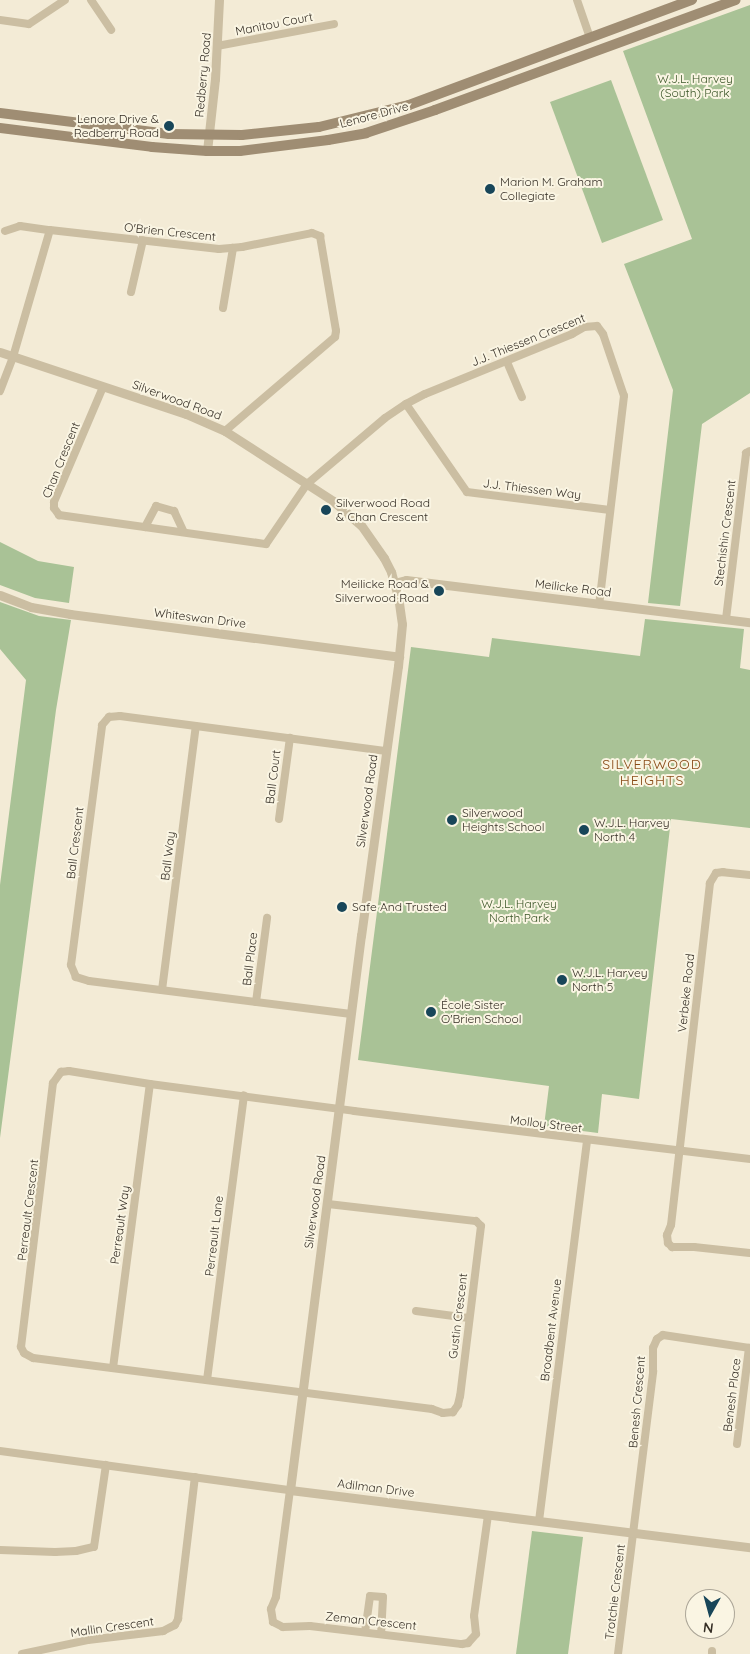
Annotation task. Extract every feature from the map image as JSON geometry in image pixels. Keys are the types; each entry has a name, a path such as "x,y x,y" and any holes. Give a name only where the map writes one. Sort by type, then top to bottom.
{"main road":[{"name":"Lenore Drive","path":"0,113 162,133 210,135 288,132 357,120 409,105 692,0"},
{"name":"Lenore Drive","path":"0,128 152,147 207,151 240,151 289,147 366,133 435,110 736,0"}],"street":[{"path":"0,20 29,24 65,0"},
{"path":"91,0 111,30"},
{"name":"Redberry Road","path":"207,151 218,46 219,0"},
{"path":"577,0 590,37"},
{"name":"Manitou Court","path":"218,46 334,24"},
{"name":"O'Brien Crescent","path":"5,230 20,226 193,247 233,248 312,233 320,236 336,331 335,337 225,431"},
{"path":"0,390 13,357 50,230"},
{"path":"131,292 143,240"},
{"path":"223,308 233,248"},
{"name":"J.J. Thiessen Crescent","path":"307,484 385,418 424,394 507,362 572,334 587,325 599,328 624,396 599,605"},
{"name":"Silverwood Road","path":"0,352 186,414 225,431 333,501 361,525 375,543 394,583 402,624 399,657 290,1490"},
{"path":"507,362 522,397"},
{"name":"Chan Crescent","path":"103,387 55,498 54,508 62,517 266,544 307,484"},
{"name":"J.J. Thiessen Way","path":"406,404 467,492 610,510"},
{"name":"Stechishin Crescent","path":"726,619 746,453 750,451"},
{"path":"145,527 156,506 174,511 184,532"},
{"name":"Meilicke Road","path":"394,583 414,581 750,622"},
{"name":"Whiteswan Drive","path":"0,595 31,607 70,614 399,657"},
{"name":"Ball Crescent","path":"351,1014 76,977 71,965 102,725 109,717 120,716 387,751"},
{"name":"Ball Way","path":"162,990 196,726"},
{"name":"Ball Court","path":"279,819 290,738"},
{"name":"Verbeke Road","path":"680,1151 710,883 716,873 750,875"},
{"name":"Ball Place","path":"256,1002 267,918"},
{"name":"Perreault Crescent","path":"303,1392 33,1358 24,1353 21,1347 54,1095 53,1083 61,1072 68,1071 150,1084 340,1109"},
{"name":"Perreault Way","path":"113,1368 150,1084"},
{"name":"Perreault Lane","path":"206,1380 244,1096"},
{"name":"Molloy Street","path":"340,1109 750,1159"},
{"name":"Broadbent Avenue","path":"539,1521 586,1140"},
{"path":"680,1151 671,1225 667,1235 668,1243 672,1248 694,1247 750,1253"},
{"name":"Gustin Crescent","path":"303,1392 432,1409 443,1413 453,1412 460,1396 482,1226 476,1221 328,1204"},
{"path":"416,1310 469,1318"},
{"name":"Benesh Crescent","path":"634,1533 653,1371 653,1348 657,1339 663,1335 749,1348"},
{"name":"Benesh Place","path":"737,1444 749,1348"},
{"name":"Adilman Drive","path":"0,1452 750,1547"},
{"path":"0,1550 62,1552 94,1547 106,1465"},
{"name":"Mallin Crescent","path":"22,1654 88,1640 163,1631 176,1625 195,1477"},
{"name":"Zeman Crescent","path":"290,1490 276,1597 271,1609 271,1617 274,1622 283,1627 303,1626 462,1644 473,1640 476,1634 474,1616 488,1515"},
{"name":"Trotchie Crescent","path":"618,1654 634,1533"},
{"path":"365,1632 370,1596 383,1597 381,1634"}],"green space":[{"name":"W.J.L. Harvey (South) Park","path":"750,5 750,393 702,424 680,606 648,603 673,390 624,264 692,239 623,51"},
{"path":"611,80 663,220 602,243 550,102"},
{"path":"0,542 38,561 74,567 69,603 35,598 0,585"},
{"path":"0,602 39,616 71,620 56,710 0,1138 0,885 26,680 0,649"},
{"name":"W.J.L. Harvey North Park","path":"645,619 744,629 740,668 750,670 750,828 671,819 639,1099 602,1094 598,1133 544,1126 549,1086 358,1060 411,647 489,657 492,638 640,656"},
{"path":"532,1531 583,1537 568,1654 516,1654"}],"place":[{"name":"Lenore Drive & Redberry Road","path":"169,126"},
{"name":"Marion M. Graham Collegiate","path":"490,189"},
{"name":"Silverwood Road & Chan Crescent","path":"326,510"},
{"name":"Meilicke Road & Silverwood Road","path":"439,591"},
{"name":"Silverwood Heights School","path":"452,820"},
{"name":"W.J.L. Harvey North 4","path":"584,830"},
{"name":"Safe And Trusted","path":"342,907"},
{"name":"W.J.L. Harvey North 5","path":"562,980"},
{"name":"École Sister O'Brien School","path":"431,1012"}],"district":[{"name":"SILVERWOOD HEIGHTS","path":"652,772"}]}
